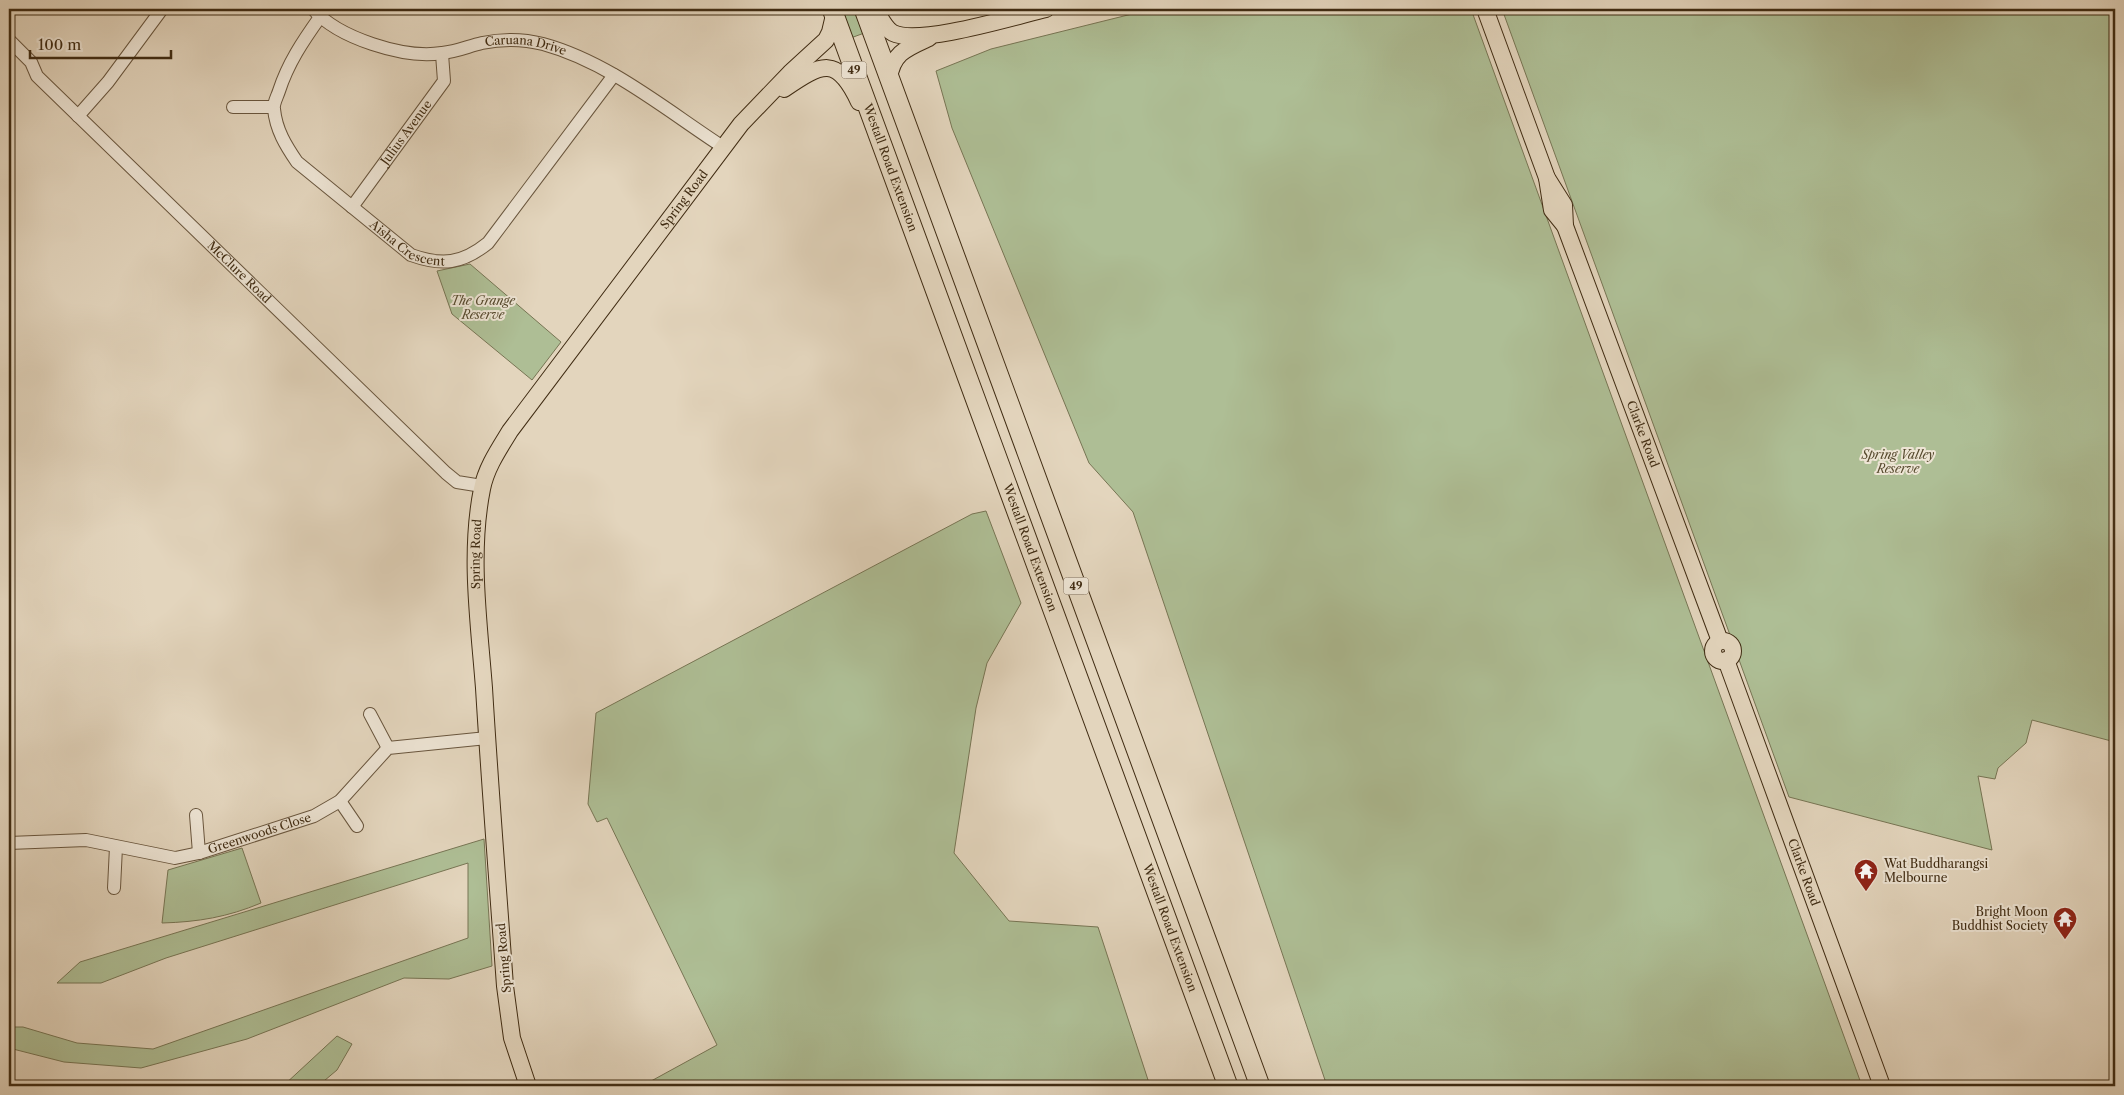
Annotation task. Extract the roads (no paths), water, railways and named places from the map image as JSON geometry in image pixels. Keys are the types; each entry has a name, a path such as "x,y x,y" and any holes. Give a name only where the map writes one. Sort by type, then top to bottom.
{"highway":[{"name":"49","path":"864,9 1260,1086"},
{"name":"Westall Road Extension","path":"833,12 1228,1086"}],"main road":[{"path":"875,9 892,32 903,35 933,36"},
{"path":"890,80 892,63 901,53 933,36 1027,11 1046,9"},
{"name":"Clarke Road","path":"1486,9 1547,178 1564,205 1565,226 1720,642 1727,642 1732,647 1732,653 1726,660 1739,699 1882,1086"},
{"name":"Spring Road","path":"528,1086 512,1038 505,986 487,738 476,549 476,524 482,486 496,453 510,431 723,147 756,108 826,40 830,32 833,12"},
{"name":"Spring Road","path":"756,108 812,71 820,68 834,69 846,78 852,87 892,171"}],"street":[{"path":"78,116 108,82 157,10"},
{"name":"Caruana Drive","path":"316,13 349,34 382,47 414,53 442,54 485,42 510,40 541,43 564,51 614,75 723,147"},
{"name":"Aisha Crescent","path":"316,13 284,74 274,107 277,126 284,143 297,162 411,255 428,261 451,261 473,255 488,243 614,75"},
{"name":"McClure Road","path":"9,40 31,62 37,76 446,473 457,482 482,486"},
{"name":"Julius Avenue","path":"352,206 444,81 442,54"},
{"path":"233,107 274,107"},
{"path":"370,714 388,748 487,738"},
{"name":"Greenwoods Close","path":"9,843 86,840 175,858 199,853 314,816 340,800 388,748"},
{"path":"340,800 357,826"},
{"path":"196,815 199,853"},
{"path":"114,888 116,847"}],"place":[{"name":"Wat Buddharangsi Melbourne","path":"1866,892"},
{"name":"Bright Moon Buddhist Society","path":"2065,940"}],"park label":[{"name":"The Grange Reserve","path":"483,308"},
{"name":"Spring Valley Reserve","path":"1898,462"}]}
